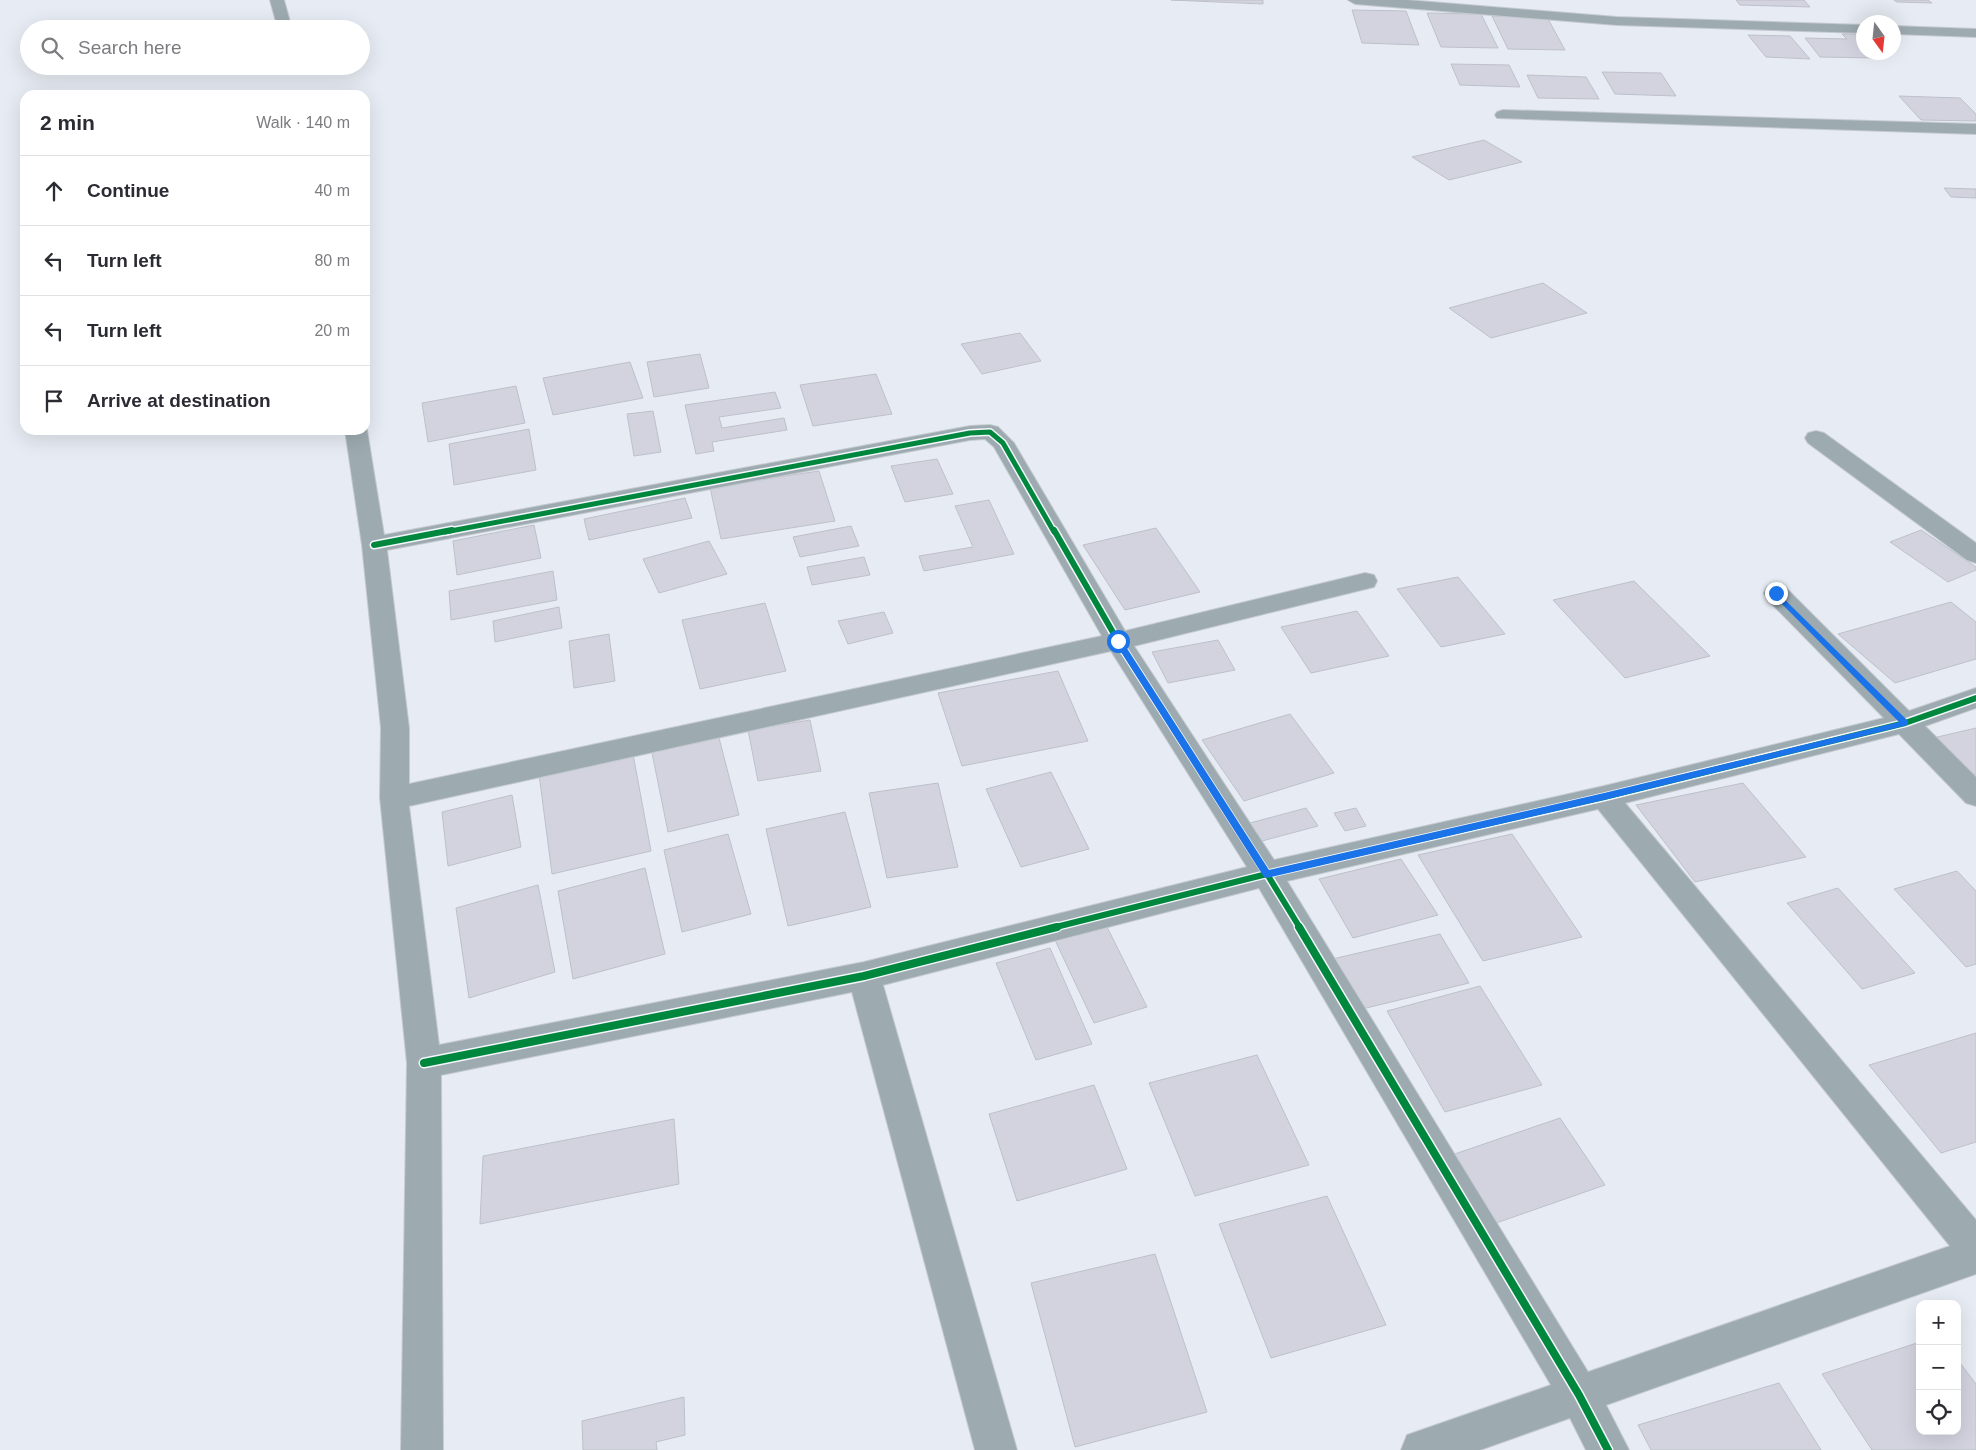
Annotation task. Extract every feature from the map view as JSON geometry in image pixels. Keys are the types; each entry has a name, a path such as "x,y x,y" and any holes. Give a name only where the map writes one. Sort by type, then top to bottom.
{"street":[{"path":"277,0 282,20"},
{"path":"1355,0 1617,21 1856,29"},
{"path":"1901,30 1976,33"},
{"path":"1503,115 1976,129"},
{"path":"374,546 970,433 990,432 1003,443 1118,641 1267,874 1579,1395 1608,1450"},
{"path":"357,435 374,546 395,728 394,798 424,1063 422,1450"},
{"path":"1816,438 1976,555"},
{"path":"394,798 1118,641 1365,581"},
{"path":"1776,593 1976,795"},
{"path":"424,1063 864,976 1267,874 1604,796 1905,723 1976,698"},
{"path":"1604,796 1976,1249"},
{"path":"864,976 996,1450"},
{"path":"1422,1450 1976,1256"}],"building":[{"path":"1171,0 1263,0 1263,4"},
{"path":"1736,0 1804,0 1810,7 1740,5"},
{"path":"1894,0 1928,0 1932,3 1897,2"},
{"path":"1352,10 1406,11 1419,45 1362,43"},
{"path":"1427,13 1481,14 1498,48 1441,47"},
{"path":"1492,16 1547,17 1565,50 1508,49"},
{"path":"1842,34 1856,35 1856,58 1820,57 1805,38 1847,39"},
{"path":"1748,35 1790,36 1810,59 1766,57"},
{"path":"1451,64 1509,65 1520,87 1460,85"},
{"path":"1602,72 1661,73 1676,96 1615,94"},
{"path":"1527,75 1586,77 1599,99 1538,98"},
{"path":"1899,96 1960,98 1976,114 1976,121 1921,120"},
{"path":"1484,140 1522,162 1449,180 1412,157"},
{"path":"1944,188 1976,189 1976,198 1951,197"},
{"path":"1543,283 1587,313 1491,338 1449,308"},
{"path":"1020,333 1041,361 982,374 961,344"},
{"path":"700,354 709,388 654,397 647,362"},
{"path":"630,362 643,398 553,415 543,378"},
{"path":"876,374 892,414 813,426 800,385"},
{"path":"516,386 525,423 428,442 422,403"},
{"path":"775,392 781,408 719,417 722,428 784,418 787,430 712,442 714,451 696,454 685,405"},
{"path":"653,411 661,452 634,456 627,414"},
{"path":"529,429 536,470 454,485 449,444"},
{"path":"937,459 953,494 905,502 891,466"},
{"path":"819,471 835,521 721,539 710,487"},
{"path":"685,498 692,518 589,540 584,519"},
{"path":"989,500 1014,554 924,571 919,556 973,547 955,506"},
{"path":"534,525 541,558 457,575 453,541"},
{"path":"851,526 859,546 800,557 793,537"},
{"path":"1156,528 1200,592 1125,610 1083,545"},
{"path":"1921,530 1976,567 1976,570 1948,582 1890,542"},
{"path":"709,541 727,574 659,593 643,559"},
{"path":"864,557 870,575 812,585 807,567"},
{"path":"553,571 557,600 451,620 449,591"},
{"path":"1458,577 1505,634 1441,647 1397,589"},
{"path":"1634,581 1710,656 1625,678 1553,600"},
{"path":"1951,602 1976,622 1976,659 1895,683 1838,634"},
{"path":"765,603 786,671 700,689 682,620"},
{"path":"559,607 562,628 495,642 493,621"},
{"path":"1357,611 1389,656 1311,673 1281,627"},
{"path":"884,612 893,633 848,644 838,621"},
{"path":"609,634 615,681 574,688 569,641"},
{"path":"1218,640 1235,670 1168,683 1152,652"},
{"path":"1058,671 1088,741 962,766 938,693"},
{"path":"1290,714 1334,773 1244,801 1202,740"},
{"path":"810,720 821,771 758,781 748,730"},
{"path":"1976,728 1976,780 1933,738"},
{"path":"718,734 739,815 668,832 651,748"},
{"path":"633,754 651,851 552,874 539,774"},
{"path":"1051,772 1089,849 1021,867 986,789"},
{"path":"938,783 958,867 887,878 869,793"},
{"path":"1743,783 1806,857 1695,882 1636,805"},
{"path":"512,795 521,847 448,866 442,812"},
{"path":"1306,808 1318,826 1262,841 1250,823"},
{"path":"1356,808 1366,826 1345,831 1334,813"},
{"path":"845,812 871,907 788,926 766,829"},
{"path":"728,834 751,914 682,932 664,850"},
{"path":"1512,834 1582,937 1483,961 1418,855"},
{"path":"1401,859 1438,915 1353,938 1319,879"},
{"path":"645,868 665,954 573,979 558,891"},
{"path":"1957,871 1976,891 1976,964 1966,967 1894,889"},
{"path":"538,885 555,972 469,998 456,908"},
{"path":"1838,888 1915,973 1862,989 1787,903"},
{"path":"1105,923 1147,1007 1094,1023 1054,938"},
{"path":"1440,934 1469,983 1354,1011 1328,960"},
{"path":"1050,948 1092,1044 1036,1060 996,963"},
{"path":"1480,986 1542,1085 1445,1112 1387,1011"},
{"path":"1976,1033 1976,1142 1941,1153 1869,1065"},
{"path":"1257,1055 1309,1165 1195,1196 1149,1083"},
{"path":"1094,1085 1127,1169 1017,1201 989,1114"},
{"path":"1560,1118 1605,1185 1482,1228 1440,1159"},
{"path":"674,1119 679,1184 480,1224 483,1156"},
{"path":"1327,1196 1386,1325 1271,1358 1219,1224"},
{"path":"1155,1254 1207,1412 1075,1447 1031,1283"},
{"path":"1916,1343 1916,1435 1961,1435 1961,1364 1976,1384 1976,1450 1872,1450 1822,1374"},
{"path":"1779,1383 1821,1450 1651,1450 1638,1425"},
{"path":"684,1397 685,1435 656,1442 657,1450 583,1450 582,1421"}],"cycle path":[{"path":"374,545 970,433 990,432 1003,443 1118,641 1267,874 1579,1395 1608,1450"},
{"path":"424,1063 864,976 1267,874 1604,797 1905,723 1976,698"}],"route":[{"path":"1118,641 1267,874 1604,796 1905,723 1776,593"}]}
